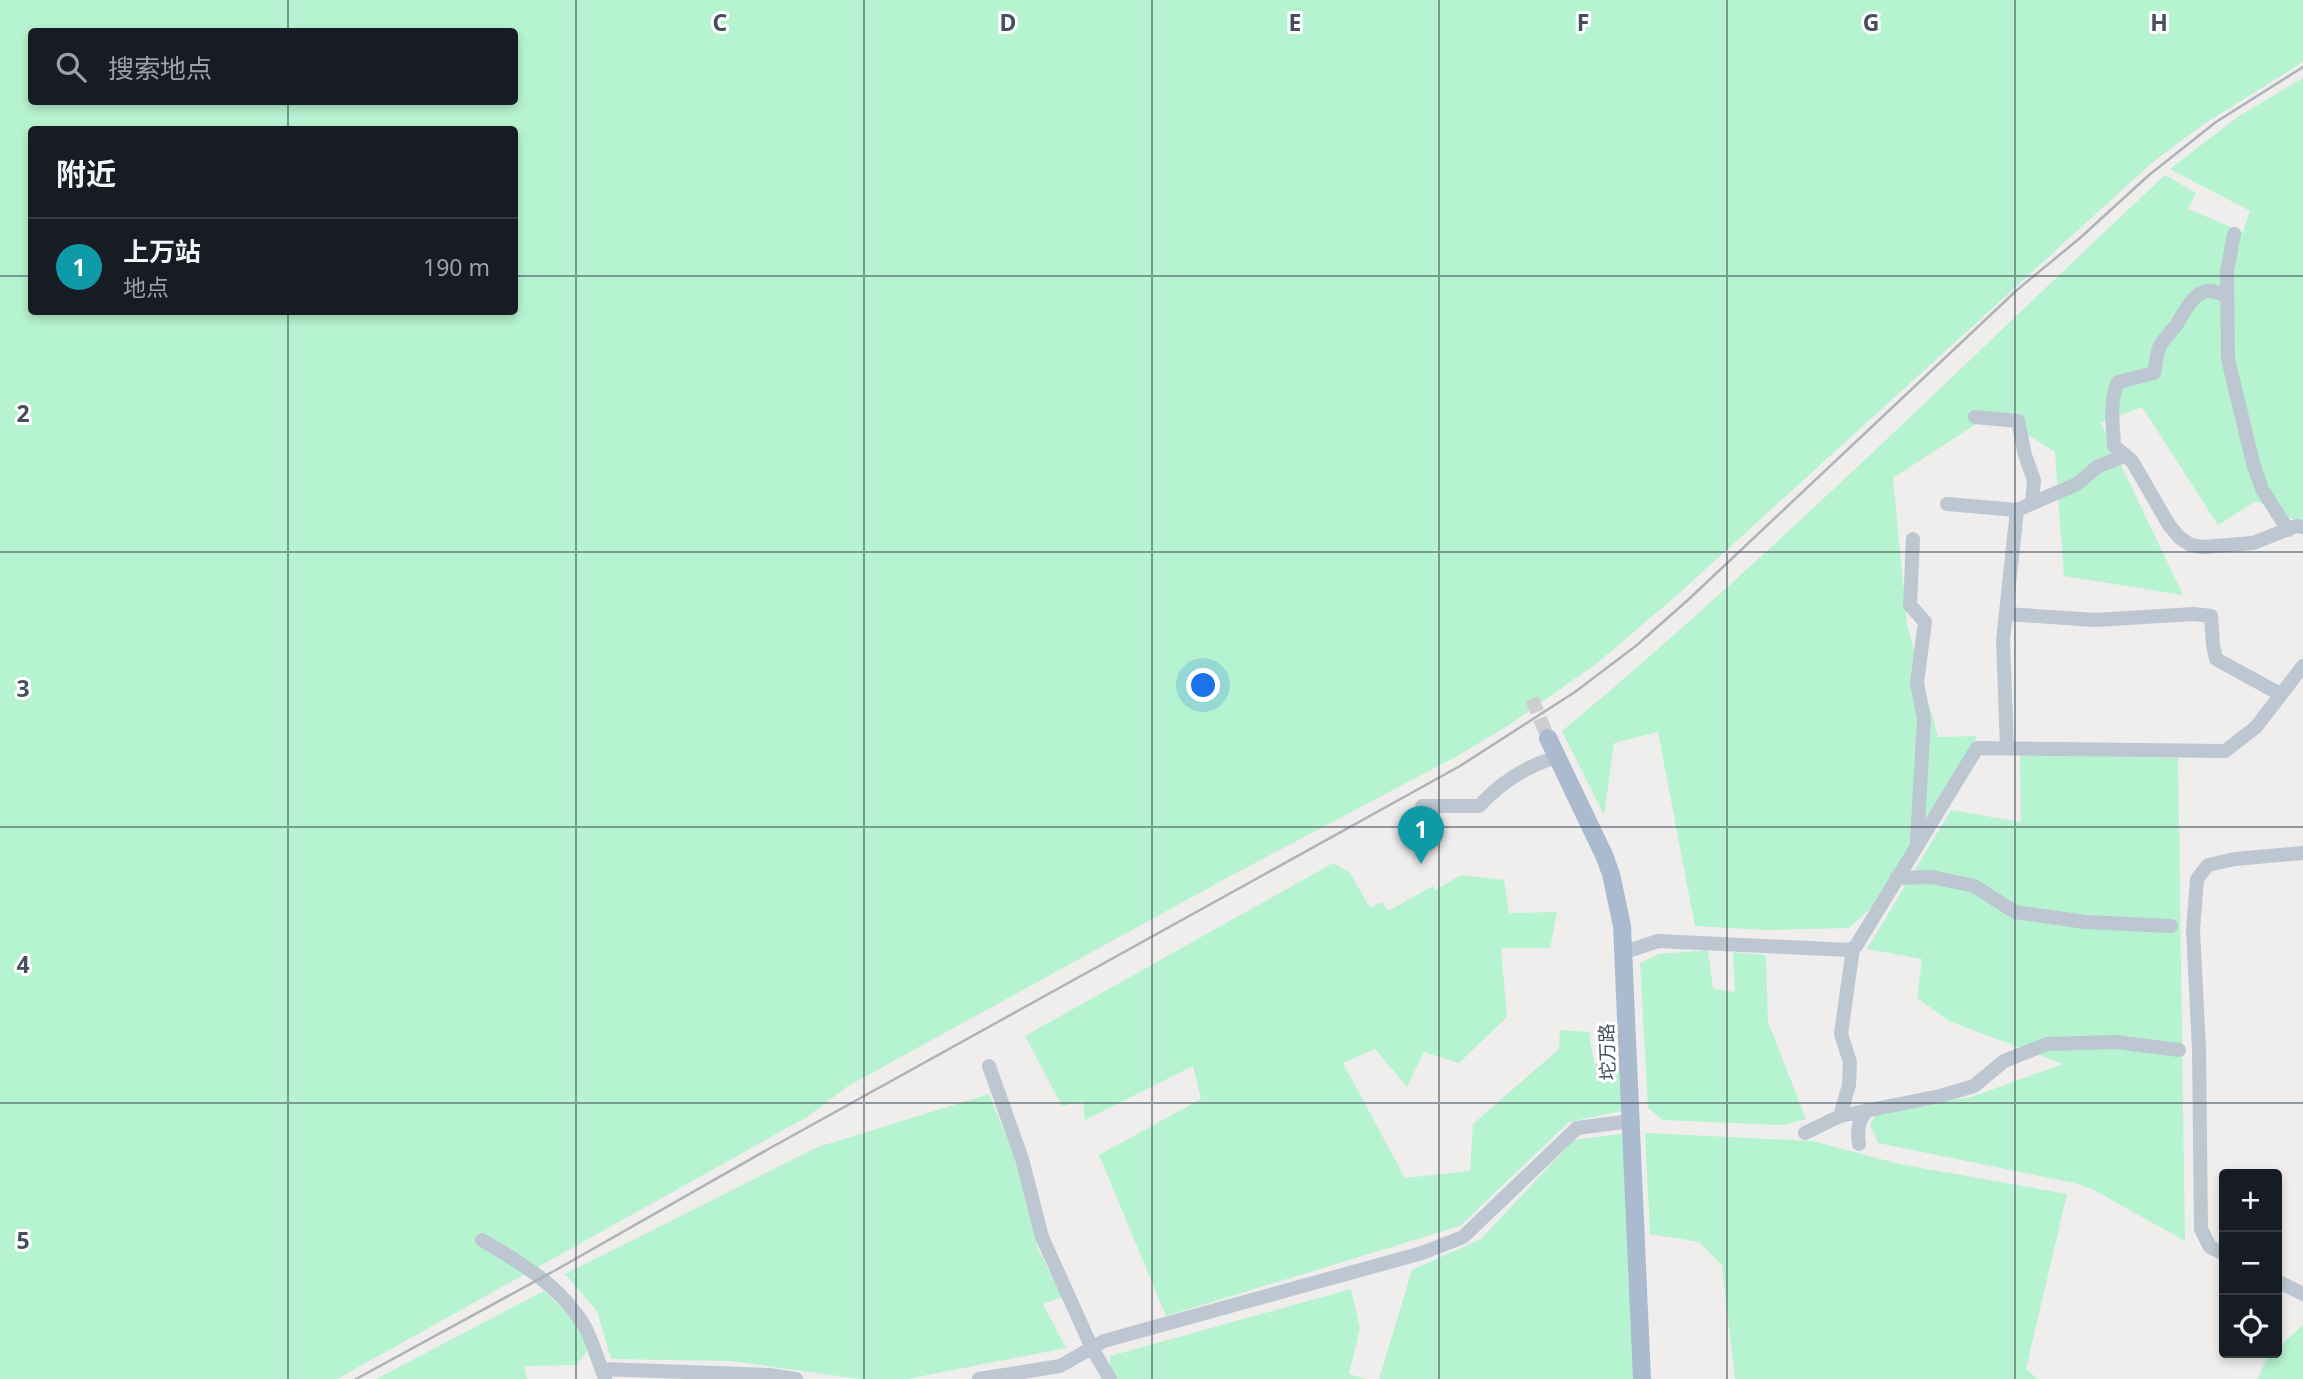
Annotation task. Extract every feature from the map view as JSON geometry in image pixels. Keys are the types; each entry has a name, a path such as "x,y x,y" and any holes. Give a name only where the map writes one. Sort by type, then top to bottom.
{"main road":[{"name":"坨万路","path":"1548,738 1611,874 1622,926 1642,1379"}],"street":[{"path":"2234,234 2227,271 2228,359 2253,463 2262,489 2288,530"},
{"path":"2226,298 2218,292 2198,293 2188,303 2160,346 2154,373 2118,382 2114,390 2112,412 2114,446 2132,461 2169,525 2180,538 2191,545 2202,547 2253,543 2303,527"},
{"path":"1975,417 2018,421 2034,481 2032,503"},
{"path":"1947,503 2017,510 2077,484 2097,467 2124,456"},
{"path":"2007,748 2003,640 2017,510"},
{"path":"1913,539 1910,605 1925,622 1917,683 1924,719 1917,844"},
{"path":"2006,614 2095,620 2194,614 2211,616 2216,659 2280,694"},
{"path":"1840,1116 1849,1085 1850,1062 1841,1034 1853,948 1977,748 2225,751 2256,727 2303,666"},
{"path":"1422,806 1479,806 1495,788 1517,773 1539,762 1558,757"},
{"path":"2219,1252 2210,1247 2201,1228 2199,1049 2193,930 2197,879 2208,865 2235,859 2303,853"},
{"path":"1896,878 1932,877 1974,886 2015,912 2085,922 2171,926"},
{"path":"1625,952 1658,941 1850,950 1853,948"},
{"path":"1805,1133 1840,1116 1940,1096 1974,1086 2004,1061 2047,1044 2115,1042 2179,1050"},
{"path":"989,1066 1023,1159 1042,1237 1092,1348 1110,1379"},
{"path":"1858,1144 1857,1129 1867,1110"},
{"path":"979,1379 1060,1366 1104,1341 1422,1253 1463,1237 1577,1128 1631,1121"},
{"path":"482,1240 552,1286 585,1327 603,1374 769,1375 796,1379"},
{"path":"2282,1284 2303,1294"}],"green space":[{"path":"0,0 2303,0 2303,62 2204,124 2154,161 1676,596 1596,664 1509,725 1459,755 1234,874 848,1086 807,1117 337,1379 0,1379"},
{"path":"2303,78 2303,524 2256,501 2218,525 2142,407 2101,423 2183,595 2064,576 2055,452 1993,413 1893,478 1907,624 1938,737 1977,736 1874,905 1849,928 1766,930 1695,926 1658,732 1614,743 1604,815 1562,731 1717,597 2165,175 2196,193 2188,209 2243,232 2250,211 2170,169 2239,116"},
{"path":"2020,755 2178,758 2185,1241 2092,1189 1878,1143 1870,1124 1878,1112 1971,1097 2063,1064 1949,1021 1917,998 1922,959 1867,949 1951,810 2021,822"},
{"path":"1333,863 1350,873 1370,908 1382,902 1388,911 1433,886 1435,890 1461,875 1504,880 1509,913 1557,912 1550,948 1501,948 1507,1017 1459,1063 1424,1052 1407,1087 1375,1049 1343,1063 1405,1178 1470,1171 1473,1124 1559,1049 1560,1030 1589,1032 1594,1063 1602,1066 1627,1064 1627,1110 1569,1122 1460,1226 1166,1316 1099,1155 1201,1099 1193,1066 1085,1120 1083,1101 1062,1106 1025,1036"},
{"path":"1708,950 1713,989 1735,992 1733,952 1766,955 1768,1022 1806,1119 1783,1125 1663,1120 1648,1108 1640,963 1659,954"},
{"path":"989,1094 1014,1156 1038,1249 1062,1297 1043,1304 1066,1348 907,1379 860,1379 731,1361 611,1359 597,1311 565,1274 818,1147"},
{"path":"1628,1133 1637,1379 1379,1379 1412,1270 1481,1239 1574,1140"},
{"path":"1645,1133 1813,1141 1899,1164 2067,1194 2026,1369 2038,1379 1735,1379 1722,1265 1699,1242 1650,1234"},
{"path":"1351,1289 1360,1328 1349,1374 1366,1379 1110,1379 1110,1356"},
{"path":"544,1291 575,1321 588,1350 576,1365 524,1366 527,1379 376,1379"},
{"path":"2303,1325 2303,1379 2258,1379 2267,1358 2282,1358 2282,1344"}],"tunnel":[{"path":"1532,699 1548,738"}],"railway":[{"path":"356,1379 1460,766 1575,692 1637,645 1689,599 2017,290 2080,238 2149,175 2216,122 2303,67"}],"place":[{"name":"上万站","path":"1421,864"}]}
